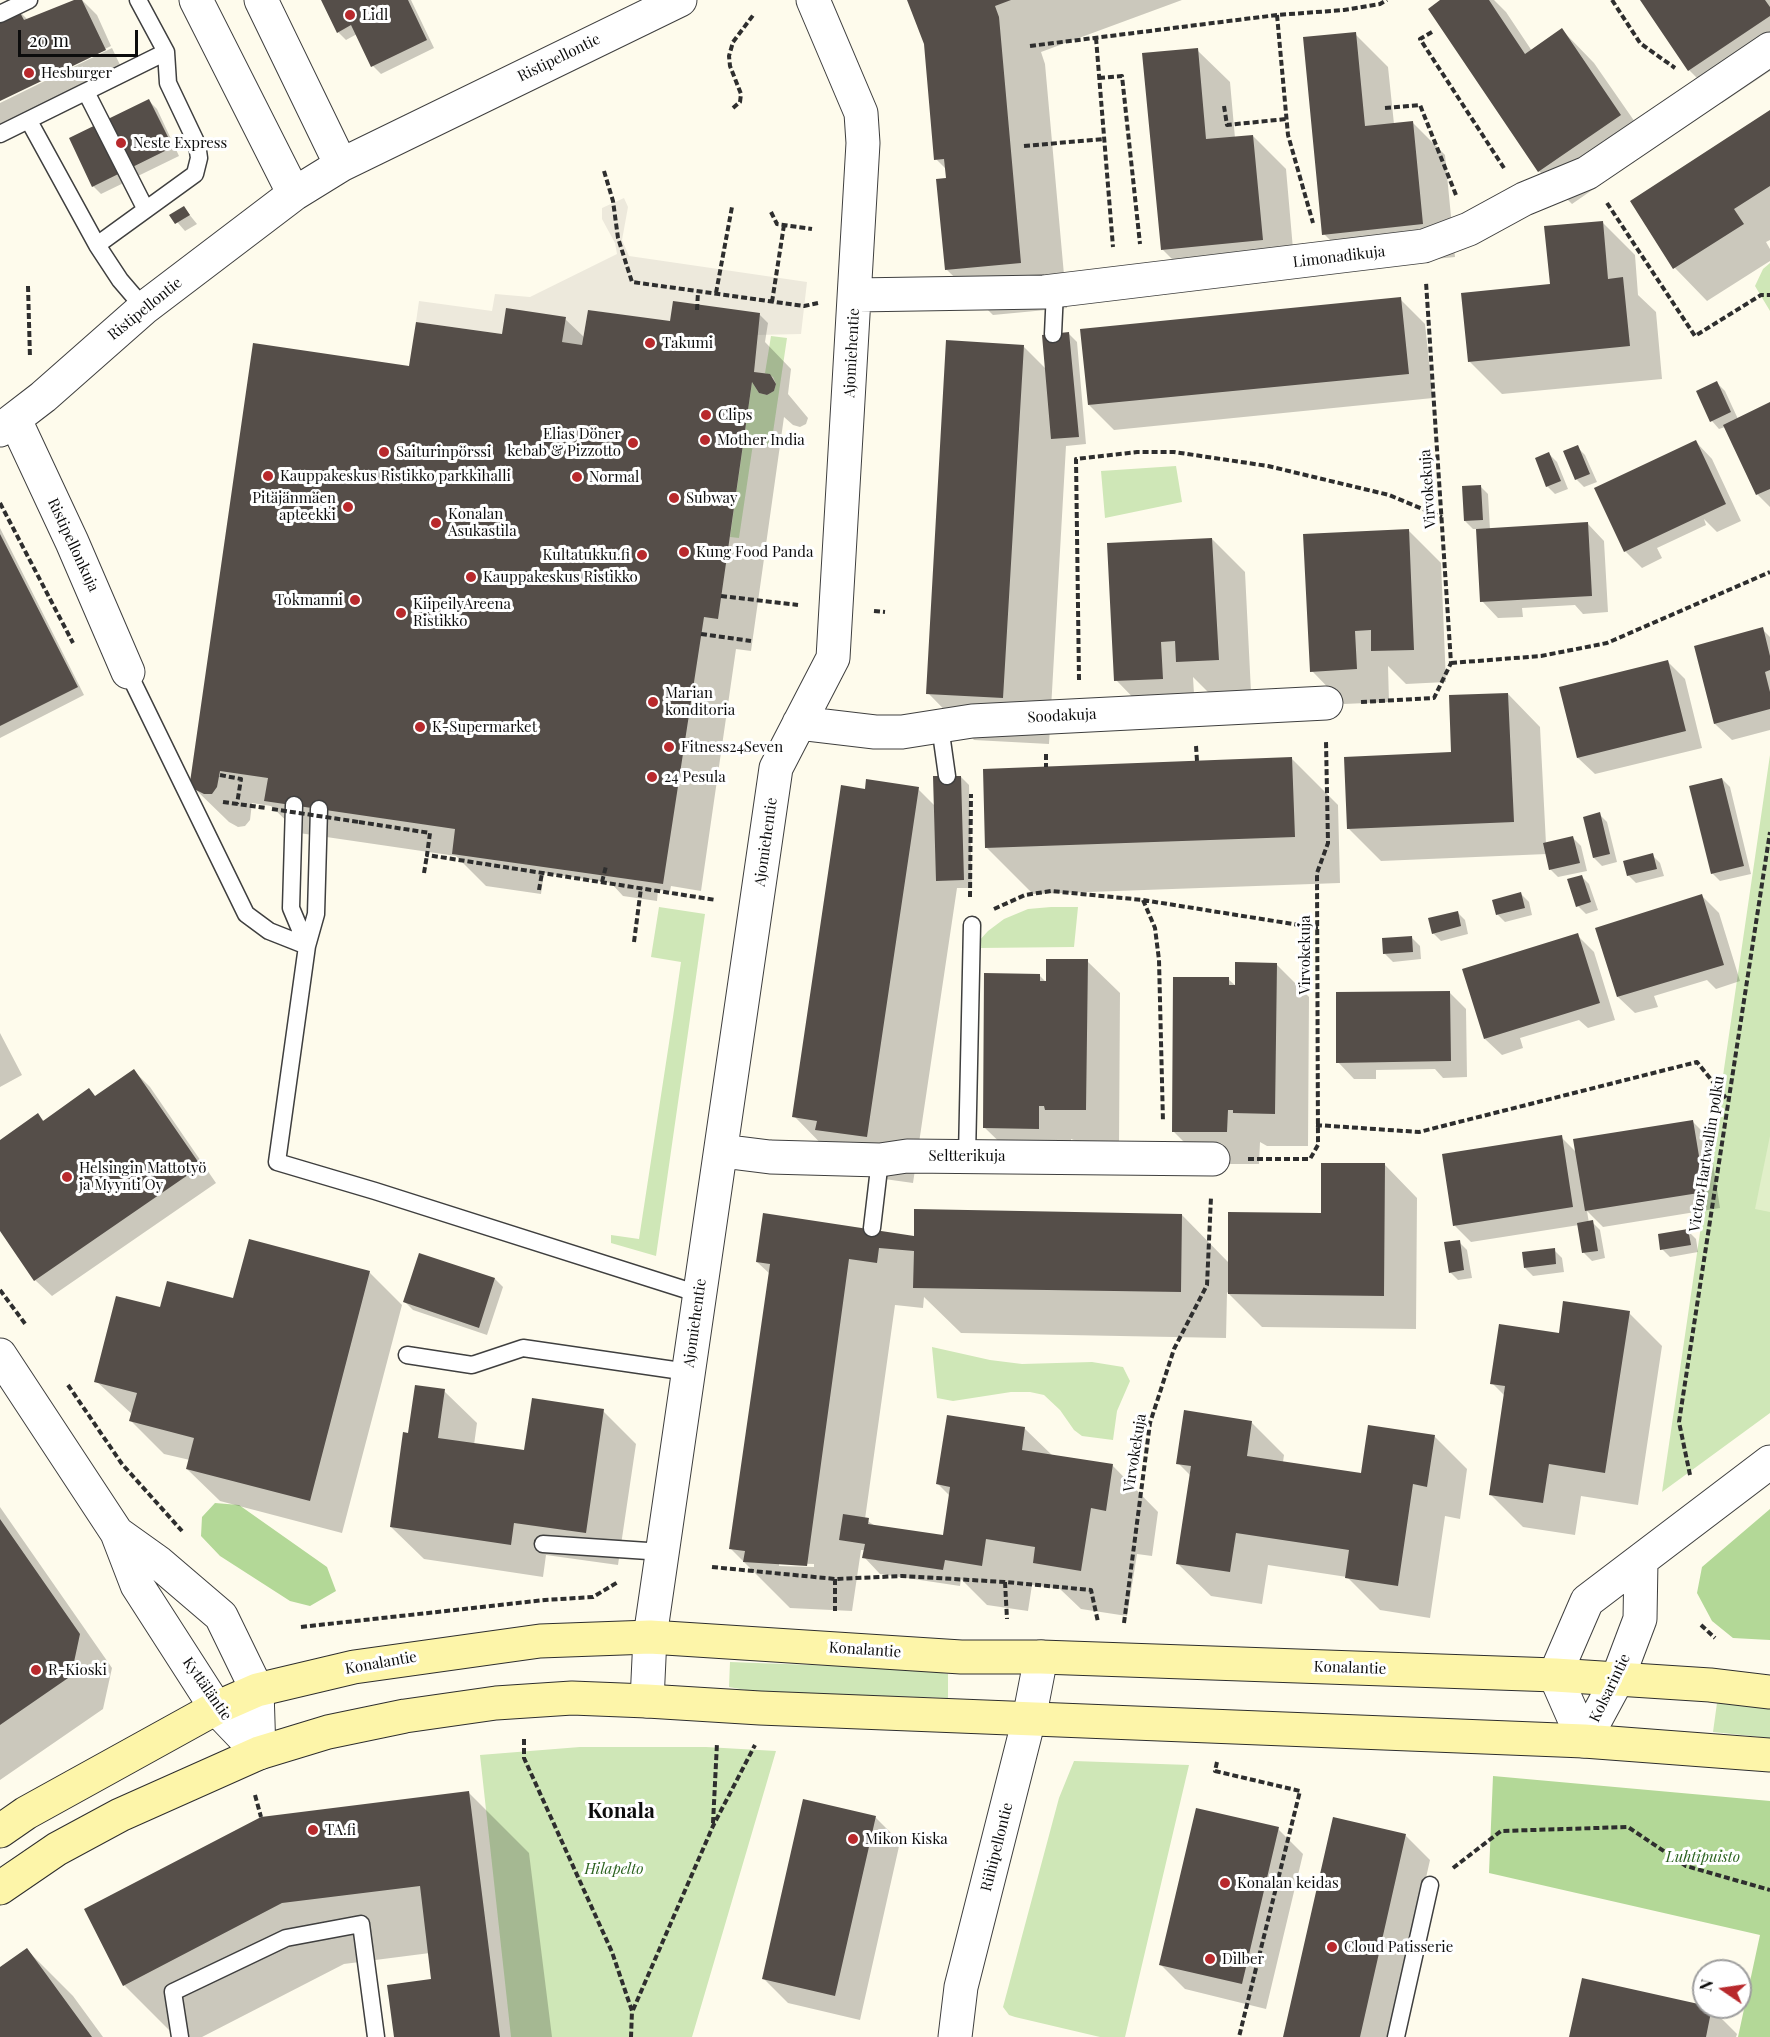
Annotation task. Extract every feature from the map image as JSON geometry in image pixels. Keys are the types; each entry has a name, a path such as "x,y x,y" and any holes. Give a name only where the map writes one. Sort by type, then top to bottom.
{"main road":[{"name":"Konalantie","path":"0,1831 26,1813 216,1708 257,1690 354,1667 460,1650 540,1641 651,1637 961,1657 1041,1657 1555,1676 1770,1692"},
{"path":"0,1888 57,1849 120,1815 259,1754 328,1732 447,1710 572,1698 1584,1741 1770,1755"}],"street":[{"path":"196,0 294,194"},
{"path":"261,0 341,165"},
{"name":"Ristipellontie","path":"7,425 144,308 294,194 341,165 680,0"},
{"name":"Ajomiehentie","path":"647,1701 651,1637 776,768 833,658 863,143 861,113 813,0"},
{"name":"Limonadikuja","path":"855,295 1055,291 1424,246 1469,229 1524,199 1587,173 1770,49"},
{"name":"Ristipellonkuja","path":"7,425 72,542 128,672"},
{"name":"Soodakuja","path":"799,723 875,732 902,732 972,721 1326,703"},
{"name":"Seltterikuja","path":"722,1151 770,1157 880,1160 907,1156 1213,1159"},
{"name":"Kyttäläntie","path":"0,1354 117,1533 137,1585 216,1708 259,1754"},
{"path":"1555,1676 1587,1601 1770,1462"},
{"name":"Kyttäläntie","path":"117,1533 159,1563 221,1616 257,1690 259,1754"},
{"name":"Kolsarintie","path":"1584,1741 1617,1680 1640,1619 1641,1560"},
{"name":"Riihipellontie","path":"955,2037 961,1987 1029,1719 1041,1657"},
{"name":"Kolsarintie","path":"1555,1676 1584,1741"}],"lane":[{"path":"0,14 29,0"},
{"path":"97,245 145,208 195,174 199,158 197,144 168,82 166,52 138,0"},
{"path":"0,134 166,52"},
{"path":"86,92 145,208"},
{"path":"29,121 97,245 120,280 144,308"},
{"path":"1053,334 1055,291"},
{"path":"128,672 246,914 269,931 307,946"},
{"path":"940,726 947,776"},
{"path":"294,805 291,908 307,946"},
{"path":"319,809 316,914 307,946 277,1162 387,1194 699,1294"},
{"path":"967,1156 972,925"},
{"path":"872,1228 880,1160"},
{"path":"407,1355 472,1365 523,1348 688,1372"},
{"path":"543,1544 663,1552"},
{"path":"1396,2037 1430,1885"},
{"path":"180,2037 173,1992 286,1938 361,1924 376,2037"}],"path":[{"path":"1030,46 1277,15 1344,10 1380,4 1387,0"},
{"path":"1612,0 1640,43 1707,92"},
{"path":"733,108 740,102 741,94 730,66 729,56 733,42 754,14"},
{"path":"1277,15 1286,119 1322,259"},
{"path":"1432,32 1420,39 1524,199"},
{"path":"1096,38 1104,139 1130,282"},
{"path":"1099,78 1122,76 1130,282"},
{"path":"1385,108 1420,105 1469,229"},
{"path":"1224,106 1227,125 1286,119"},
{"path":"1024,146 1104,139"},
{"path":"604,171 613,201 618,237 632,282 804,306"},
{"path":"1587,173 1695,336 1761,295 1770,295"},
{"path":"716,293 732,207"},
{"path":"771,212 777,224 812,229"},
{"path":"772,302 784,225"},
{"name":"Virvokekuja","path":"1121,1660 1150,1423 1174,1349 1207,1285 1213,1159 1310,1159 1318,1145 1316,1125 1317,873 1328,843 1326,703 1434,698 1451,663 1424,246"},
{"path":"697,310 698,292"},
{"path":"1080,716 1076,459 1137,452 1174,452 1268,466 1389,495 1442,517"},
{"path":"0,503 69,640 77,647"},
{"path":"1451,663 1541,656 1607,643 1770,572"},
{"path":"721,596 805,606"},
{"path":"701,634 751,641"},
{"path":"220,775 241,779 237,804"},
{"path":"971,792 969,888 972,925"},
{"path":"272,809 430,832 424,873"},
{"name":"Victor Hartwallin polku","path":"1691,1479 1679,1422 1727,1098 1770,832"},
{"path":"427,855 716,900"},
{"path":"602,882 606,866"},
{"path":"539,890 542,872"},
{"path":"634,942 641,888"},
{"path":"972,925 999,905 1042,892 1093,894 1143,900 1318,928"},
{"path":"1143,900 1155,928 1159,960 1164,1159"},
{"path":"1316,1125 1419,1132 1697,1062 1727,1098"},
{"path":"0,1290 28,1329"},
{"path":"63,1377 122,1464 189,1539"},
{"path":"712,1567 835,1579 902,1576 1091,1590 1099,1624"},
{"path":"835,1579 835,1611"},
{"path":"301,1627 545,1600 593,1597 618,1582"},
{"path":"1005,1582 1007,1619"},
{"path":"1701,1625 1715,1638"},
{"path":"523,1732 524,1758 612,1952 632,2011 631,2037"},
{"path":"713,1826 717,1736"},
{"path":"632,2011 713,1826 759,1737"},
{"path":"1215,1771 1300,1791 1239,2037"},
{"path":"253,1786 261,1818"},
{"path":"1430,1885 1501,1831 1628,1827 1686,1866 1770,1890"}],"green space":[{"path":"1770,263 1770,311 1755,286 1763,269"},
{"path":"771,336 787,338 771,446 753,444 739,538 730,537 752,382 759,393 767,395 774,391 776,384 773,377 765,373"},
{"path":"1176,466 1182,502 1105,518 1101,471"},
{"path":"1770,755 1770,1413 1662,1492"},
{"path":"659,907 705,914 656,1256 611,1243 611,1235 639,1239 673,1017 681,962 651,957"},
{"path":"1078,907 1074,947 978,948 978,942 1004,919 1028,909"},
{"path":"1770,1136 1770,1212 1755,1209"},
{"path":"932,1347 990,1360 1022,1364 1092,1362 1123,1367 1130,1381 1117,1411 1113,1440 1082,1436 1044,1395 1011,1392 953,1401 937,1398"},
{"path":"215,1503 239,1505 327,1567 336,1591 310,1606 290,1601 220,1556 201,1536 202,1517"},
{"path":"1770,1509 1770,1640 1733,1638 1712,1621 1697,1593 1702,1567"},
{"path":"730,1662 918,1669 948,1674 948,1698 757,1692 729,1687"},
{"path":"1717,1703 1770,1708 1770,1738 1713,1732"},
{"name":"Hilapelto","path":"580,1747 706,1747 776,1751 692,2037 511,2037 480,1755"},
{"path":"1074,1761 1189,1765 1125,2037 1100,2037 1015,2017 1009,2015 1003,2007 1059,1798"},
{"name":"Luhtipuisto","path":"1493,1776 1770,1801 1770,2037 1738,2037 1742,2019 1752,2019 1752,1972 1760,1935 1489,1873"}],"shaded area":[{"path":"624,198 628,207 622,240 629,256 807,282 801,334 757,335 588,310 582,345 562,342 566,318 502,334 416,322 419,301 492,311 495,294 530,297 617,254 615,243 602,219 602,208"}],"building":[{"name":"Hesburger","path":"74,0 82,0 106,50 0,101 0,15 17,7 24,20"},
{"path":"321,0 408,0 427,40 371,67 351,25 337,33"},
{"path":"907,0 1011,0 995,6 999,17 1021,263 945,270 936,179 946,178 944,159 934,160 924,44"},
{"path":"1440,0 1489,0 1525,54 1562,28 1621,115 1538,172 1428,9"},
{"path":"1640,0 1765,0 1770,7 1770,16 1688,71"},
{"path":"1356,32 1365,126 1413,121 1423,224 1322,235 1303,37"},
{"path":"1198,48 1206,139 1253,135 1263,240 1161,250 1142,53"},
{"name":"Neste Express","path":"149,99 173,147 92,187 69,138"},
{"path":"1770,110 1770,186 1734,209 1744,224 1673,269 1630,201"},
{"path":"184,206 190,215 175,224 169,215"},
{"path":"1603,221 1608,279 1623,277 1630,346 1468,362 1461,293 1550,284 1544,226"},
{"path":"1401,297 1409,374 1088,405 1080,329"},
{"name":"Kauppakeskus Ristikko","path":"673,301 760,313 754,372 770,374 776,384 774,391 767,395 759,393 752,382 718,619 704,617 663,884 452,854 455,829 264,801 268,778 220,771 217,787 212,794 204,794 194,789 190,782 253,343 409,366 416,322 502,334 506,308 566,317 562,342 582,345 588,310 670,321"},
{"path":"1069,332 1079,437 1051,439 1042,335"},
{"path":"946,340 1024,345 1003,698 926,694"},
{"path":"1717,381 1731,412 1710,422 1696,391"},
{"path":"1770,402 1770,489 1756,495 1723,425"},
{"path":"1696,440 1726,504 1624,552 1594,488"},
{"path":"1578,445 1590,474 1575,480 1563,451"},
{"path":"1549,452 1561,481 1546,487 1535,458"},
{"path":"1481,485 1483,520 1464,521 1462,486"},
{"path":"1588,522 1592,596 1480,602 1476,529"},
{"path":"1409,529 1414,650 1371,651 1371,630 1355,631 1357,669 1310,672 1303,534"},
{"path":"0,534 78,687 0,726"},
{"path":"1212,538 1219,660 1176,662 1175,641 1161,642 1163,679 1114,681 1107,543"},
{"path":"1763,627 1770,656 1770,670 1765,672 1770,692 1770,709 1714,724 1694,646"},
{"path":"1668,660 1686,731 1577,758 1559,687"},
{"path":"1508,693 1514,822 1347,829 1344,757 1451,752 1449,695"},
{"path":"1292,757 1295,837 985,848 983,769"},
{"path":"933,776 961,776 964,880 936,881"},
{"path":"1722,778 1744,866 1711,874 1689,786"},
{"path":"866,779 919,787 867,1137 815,1130 817,1121 792,1117 841,785 865,789"},
{"path":"1600,812 1610,854 1593,858 1583,817"},
{"path":"1573,836 1580,863 1549,870 1543,843"},
{"path":"1653,853 1657,869 1627,876 1623,861"},
{"path":"1582,875 1591,902 1576,907 1567,879"},
{"path":"1521,892 1525,908 1496,915 1492,900"},
{"path":"1702,894 1724,965 1617,997 1595,928"},
{"path":"1458,911 1461,926 1432,934 1428,918"},
{"path":"1578,933 1600,1003 1484,1039 1462,969"},
{"path":"1412,936 1413,952 1383,954 1382,938"},
{"path":"1046,959 1088,959 1086,1110 1045,1110 1044,1106 1039,1106 1039,1129 983,1128 984,973 1040,974 1040,981 1046,981"},
{"path":"1235,962 1277,963 1275,1114 1233,1113 1233,1110 1228,1110 1227,1132 1172,1132 1173,977 1229,977 1229,985 1235,985"},
{"path":"1450,991 1451,1061 1336,1063 1336,992"},
{"path":"134,1069 201,1166 34,1281 0,1231 0,1140 38,1113 43,1121 89,1088 95,1096"},
{"path":"1693,1120 1705,1192 1585,1211 1573,1139"},
{"path":"1562,1135 1573,1207 1453,1226 1442,1154"},
{"path":"1321,1163 1385,1163 1384,1296 1228,1294 1228,1212 1321,1213"},
{"path":"914,1209 1182,1214 1181,1292 913,1288 914,1251 879,1248 877,1263 849,1259 807,1566 743,1562 745,1551 729,1549 770,1264 756,1262 763,1213 914,1236"},
{"path":"1593,1220 1598,1251 1582,1253 1577,1223"},
{"path":"1688,1229 1691,1245 1660,1250 1658,1234"},
{"path":"249,1239 370,1271 310,1501 186,1469 194,1438 129,1421 137,1393 94,1382 116,1296 160,1307 167,1281 233,1298"},
{"path":"1460,1240 1464,1270 1449,1273 1444,1242"},
{"path":"1555,1248 1556,1264 1524,1268 1522,1252"},
{"path":"419,1253 495,1278 479,1328 403,1302"},
{"path":"1563,1301 1630,1311 1605,1473 1549,1464 1543,1503 1489,1495 1505,1386 1490,1384 1499,1324 1559,1333"},
{"path":"415,1385 445,1389 438,1438 524,1450 532,1398 604,1409 586,1533 514,1523 511,1545 390,1527 403,1432 408,1433"},
{"path":"1184,1410 1252,1421 1247,1456 1361,1473 1368,1425 1435,1435 1427,1487 1413,1484 1398,1586 1345,1578 1349,1550 1236,1533 1230,1572 1176,1564 1191,1466 1176,1464"},
{"path":"947,1415 1025,1427 1022,1450 1113,1464 1106,1511 1091,1508 1081,1571 1033,1563 1035,1547 986,1539 982,1566 945,1560 943,1570 862,1558 865,1544 839,1540 843,1514 869,1518 868,1524 943,1535 950,1487 936,1484"},
{"path":"0,1519 80,1634 71,1676 0,1725"},
{"path":"469,1791 500,2037 394,2037 387,1985 431,1979 420,1886 282,1903 123,1986 84,1909 261,1817"},
{"path":"803,1799 876,1816 835,1996 762,1979"},
{"path":"1196,1808 1279,1827 1242,1984 1159,1965"},
{"path":"1333,1817 1406,1834 1360,2037 1283,2037"},
{"path":"27,1948 92,2037 0,2037 0,1967"},
{"path":"1582,1978 1692,2003 1692,2019 1710,2019 1706,2037 1569,2037"}],"place":[{"name":"Lidl","path":"350,15"},
{"name":"Hesburger","path":"29,73"},
{"name":"Neste Express","path":"121,143"},
{"name":"Takumi","path":"650,343"},
{"name":"Clips","path":"706,415"},
{"name":"Mother India","path":"705,440"},
{"name":"Elias Döner kebab & Pizzotto","path":"633,443"},
{"name":"Saiturinpörssi","path":"384,452"},
{"name":"Kauppakeskus Ristikko parkkihalli","path":"268,476"},
{"name":"Normal","path":"577,477"},
{"name":"Subway","path":"674,498"},
{"name":"Pitäjänmäen apteekki","path":"348,507"},
{"name":"Konalan Asukastila","path":"436,523"},
{"name":"Kung Food Panda","path":"684,552"},
{"name":"Kultatukku.fi","path":"642,555"},
{"name":"Kauppakeskus Ristikko","path":"471,577"},
{"name":"Tokmanni","path":"355,600"},
{"name":"KiipeilyAreena Ristikko","path":"401,613"},
{"name":"Marian konditoria","path":"653,702"},
{"name":"K-Supermarket","path":"420,727"},
{"name":"Fitness24Seven","path":"669,747"},
{"name":"24 Pesula","path":"652,777"},
{"name":"Helsingin Mattotyö ja Myynti Oy","path":"67,1177"},
{"name":"R-Kioski","path":"36,1670"},
{"name":"TA.fi","path":"313,1830"},
{"name":"Mikon Kiska","path":"853,1839"},
{"name":"Konalan keidas","path":"1225,1883"},
{"name":"Cloud Patisserie","path":"1332,1947"},
{"name":"Dilber","path":"1210,1959"}],"district":[{"name":"Konala","path":"621,1811"}]}
